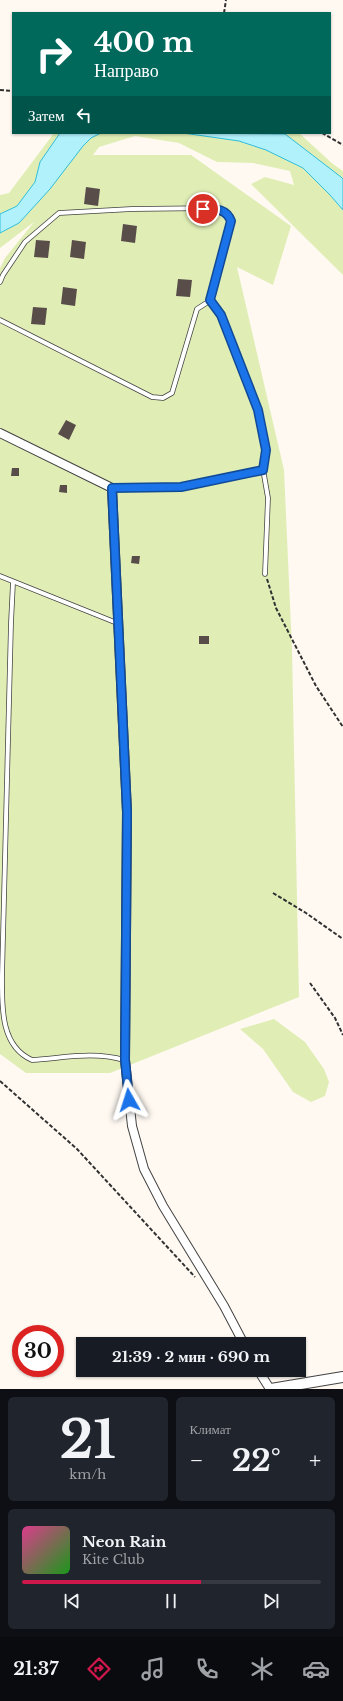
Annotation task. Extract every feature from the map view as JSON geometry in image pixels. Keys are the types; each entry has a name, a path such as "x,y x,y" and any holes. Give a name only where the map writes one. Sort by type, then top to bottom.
{"street":[{"path":"0,433 112,488 117,623 127,812 125,1060 132,1126 144,1169 163,1206 224,1306 240,1337"},
{"path":"262,1377 270,1389 343,1377"}],"lane":[{"path":"0,282 25,242 59,214 125,210 218,208 228,214 231,221 210,300 197,310 172,394 163,398 152,397 0,320"},
{"path":"210,300 221,315 258,410 266,450 263,470 268,498 265,574"},
{"path":"112,488 181,487 263,470"},
{"path":"0,576 117,623"},
{"path":"13,582 2,976 2,1007 8,1039 14,1048 32,1060 96,1054 125,1060"}],"path":[{"path":"224,12 226,0"},
{"path":"0,90 12,91"},
{"path":"324,134 343,145"},
{"path":"265,574 276,608 309,673 343,727"},
{"path":"272,893 306,913 343,939"},
{"path":"310,983 335,1018 343,1035"},
{"path":"0,1081 77,1149 163,1244 196,1278"}],"green space":[{"path":"53,134 300,134 333,164 343,171 343,275 251,184 265,177 294,185 290,171 253,163 217,162 179,143 135,136 99,147 93,155 191,155 291,226 273,285 237,267 284,470 292,648 299,997 110,1073 26,1073 0,1054 0,268 5,258 34,222 0,248 0,195 9,193"},
{"path":"274,1019 305,1042 324,1069 329,1082 325,1096 311,1102 293,1092 263,1049 240,1029"}],"water":[{"path":"59,134 99,134 91,138 83,146 50,189 19,223 0,233 0,214 17,206 35,182 40,162"},
{"path":"190,134 285,134 343,179 343,210 303,168 266,150 239,141"}],"building":[{"path":"86,187 100,189 98,206 84,204"},
{"path":"123,224 137,226 135,243 121,241"},
{"path":"36,240 50,241 48,258 34,257"},
{"path":"72,240 86,242 84,259 70,257"},
{"path":"178,279 192,280 190,297 176,296"},
{"path":"63,287 77,289 75,306 61,304"},
{"path":"33,307 47,308 45,325 31,324"},
{"path":"66,420 76,425 69,440 58,434"},
{"path":"12,468 19,468 19,476 11,476"},
{"path":"60,485 67,485 67,493 59,492"},
{"path":"132,556 140,556 139,564 131,563"},
{"path":"199,636 209,636 209,644 199,644"}],"route":[{"path":"129,1100 125,1060 127,812 117,623 112,488 181,487 263,470 266,457 258,410 221,315 210,300 231,221 228,214 218,208 203,209"}]}
